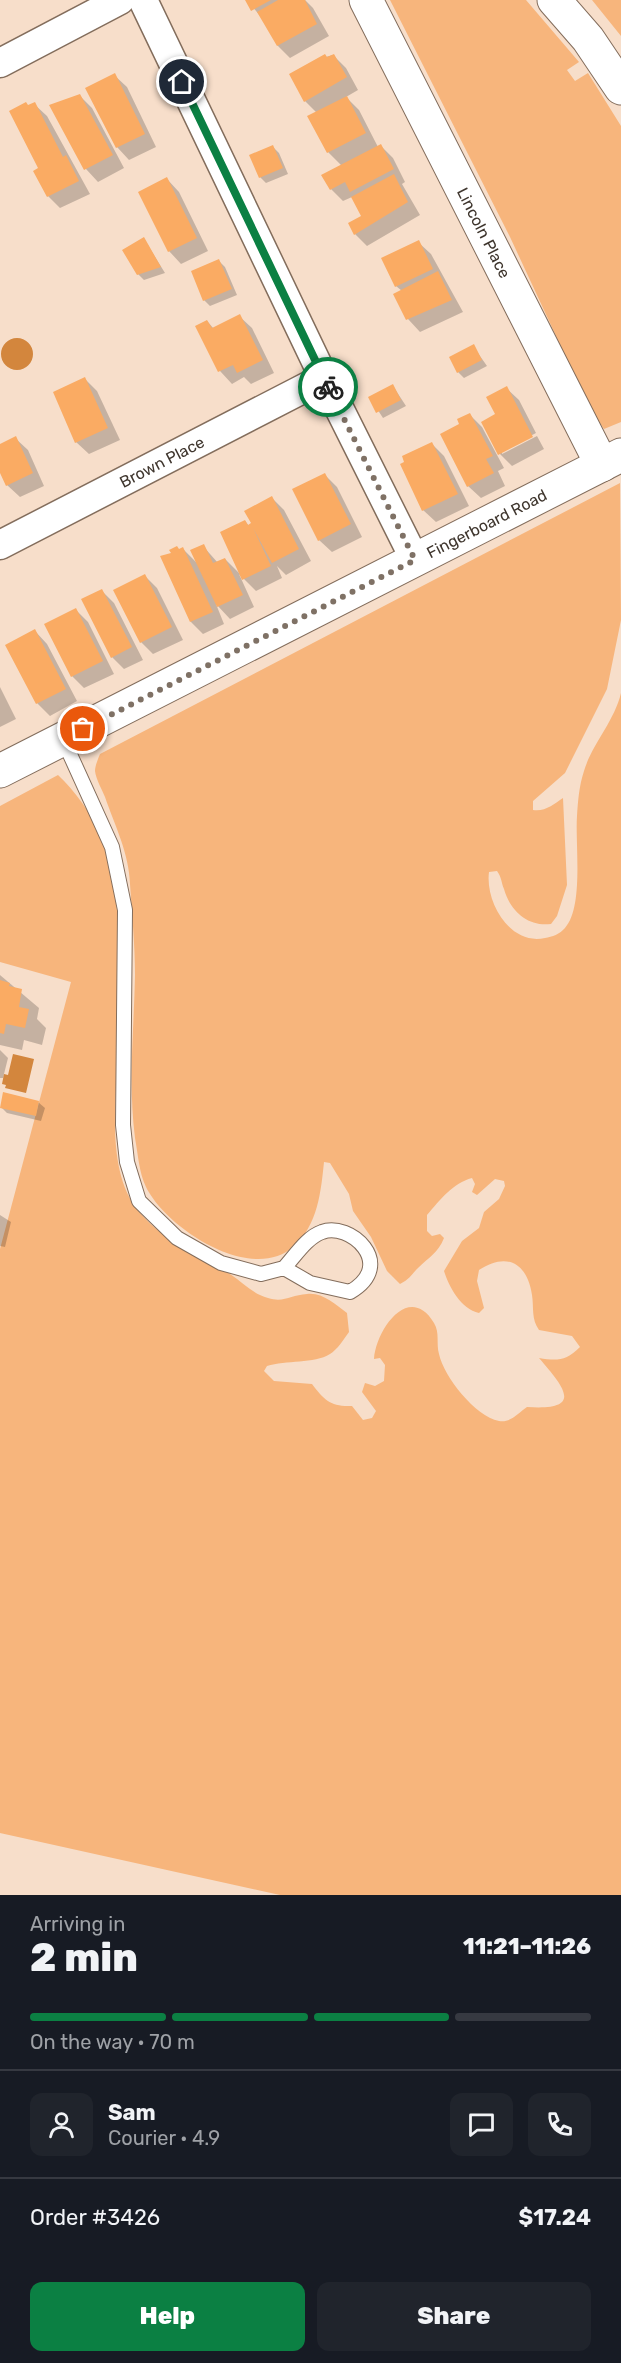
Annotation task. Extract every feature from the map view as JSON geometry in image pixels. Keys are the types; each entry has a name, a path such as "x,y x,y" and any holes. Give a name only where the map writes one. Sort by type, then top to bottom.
{"street":[{"path":"0,63 120,0"},
{"path":"142,0 324,378 415,560"},
{"name":"Lincoln Place","path":"366,0 611,460"},
{"path":"554,0 588,39 621,88"},
{"name":"Brown Place","path":"0,545 324,378"},
{"name":"Fingerboard Road","path":"0,771 611,460"}],"lane":[{"path":"63,739 112,847 125,910 123,1125 127,1162 139,1201 177,1238 221,1263 261,1274 284,1268 314,1236 323,1231 337,1229 350,1235 361,1244 370,1258 372,1271 365,1284 350,1292 310,1283 284,1268"}],"shaded area":[{"path":"390,0 526,0 579,62 567,70 575,81 588,73 621,126 621,422 604,429 589,407 510,237"},
{"path":"592,0 621,0 621,36"},
{"path":"17,338 28,343 33,354 28,365 17,370 6,365 1,354 6,343"},
{"path":"620,483 621,620 607,689 565,773 533,801 533,810 541,810 563,798 567,885 557,916 551,924 528,920 515,911 497,871 489,872 489,884 491,896 502,919 511,929 521,935 532,939 545,938 556,935 565,928 575,906 577,891 577,816 581,782 592,752 618,704 621,693 621,1895 280,1895 0,1833 0,1249 71,982 0,962 0,806 58,775 82,803 100,834 114,888 120,950 120,1011 115,1104 118,1163 130,1198 140,1213 171,1240 230,1274 257,1294 279,1300 301,1295 318,1295 328,1299 347,1313 349,1332 333,1352 308,1361 267,1366 264,1371 274,1381 312,1384 333,1404 352,1406 363,1420 372,1418 376,1411 362,1392 365,1383 375,1386 384,1381 385,1365 380,1358 374,1359 376,1347 387,1324 395,1315 414,1307 424,1312 434,1323 439,1354 447,1373 462,1394 480,1412 490,1418 503,1421 511,1419 527,1407 557,1405 563,1401 564,1395 561,1387 539,1358 561,1359 580,1347 572,1336 539,1330 534,1318 529,1284 520,1268 506,1261 479,1270 477,1281 484,1308 479,1313 461,1302 449,1284 444,1271 462,1241 479,1228 484,1212 499,1199 505,1186 504,1181 495,1179 477,1195 472,1192 475,1184 472,1178 465,1180 447,1193 427,1215 427,1231 432,1236 440,1234 444,1238 442,1243 408,1279 400,1284 387,1271 371,1237 353,1211 349,1194 330,1163 324,1162 317,1207 308,1228 294,1246 276,1256 256,1259 234,1255 212,1246 191,1234 156,1203 142,1176 133,1117 135,964 129,873 121,840 95,769 100,754"},
{"path":"13,1054 34,1059 26,1093 5,1088 6,1085 2,1084 4,1074 8,1075"}],"building":[{"path":"245,0 271,0 251,11"},
{"path":"278,0 305,0 317,24 277,46 257,12"},
{"path":"325,54 327,57 334,54 347,77 304,102 289,74"},
{"path":"115,73 145,134 116,148 85,88"},
{"path":"80,94 113,155 84,170 49,105"},
{"path":"347,96 366,133 327,153 307,116"},
{"path":"26,102 28,105 35,102 63,157 66,155 79,181 47,197 33,171 38,168 9,111"},
{"path":"381,144 394,169 350,192 345,182 330,190 321,175"},
{"path":"273,145 283,168 259,178 249,155"},
{"path":"394,174 408,202 354,235 348,223 361,216 351,197"},
{"path":"167,177 197,238 168,252 138,192"},
{"path":"144,237 161,267 137,275 122,250"},
{"path":"419,240 433,269 395,287 381,258"},
{"path":"219,259 232,289 203,301 191,271"},
{"path":"438,271 452,300 406,320 393,294"},
{"path":"240,314 263,360 237,373 233,365 218,372 195,326 207,320 212,328"},
{"path":"474,344 482,360 457,373 449,357"},
{"path":"85,377 108,428 75,443 53,392"},
{"path":"393,384 401,400 376,413 368,397"},
{"path":"507,386 533,437 498,455 481,422 495,414 486,397"},
{"path":"470,413 493,456 486,459 494,473 467,487 440,434 459,424 457,419"},
{"path":"16,436 33,473 6,486 0,473 0,444"},
{"path":"432,442 458,494 422,511 400,464 404,462 402,456"},
{"path":"325,473 351,524 318,541 292,489"},
{"path":"272,496 299,549 272,563 253,528 271,566 242,580 220,532 245,520 248,525 251,523 244,511"},
{"path":"204,544 213,563 225,558 243,595 217,607 190,550"},
{"path":"177,546 179,549 183,547 213,612 190,622 160,556 171,553 169,550"},
{"path":"145,574 172,627 140,643 113,590"},
{"path":"102,589 132,647 111,658 81,599"},
{"path":"76,608 103,661 71,677 44,624"},
{"path":"35,629 66,689 36,704 5,645"},
{"path":"0,980 10,983 9,986 22,989 19,1007 29,1009 25,1028 6,1024 4,1034 0,1033"},
{"path":"3,1092 39,1101 36,1116 0,1108"}],"way so far":[{"path":"83,729 415,560 328,387"}],"route":[{"path":"182,82 328,387"}]}
